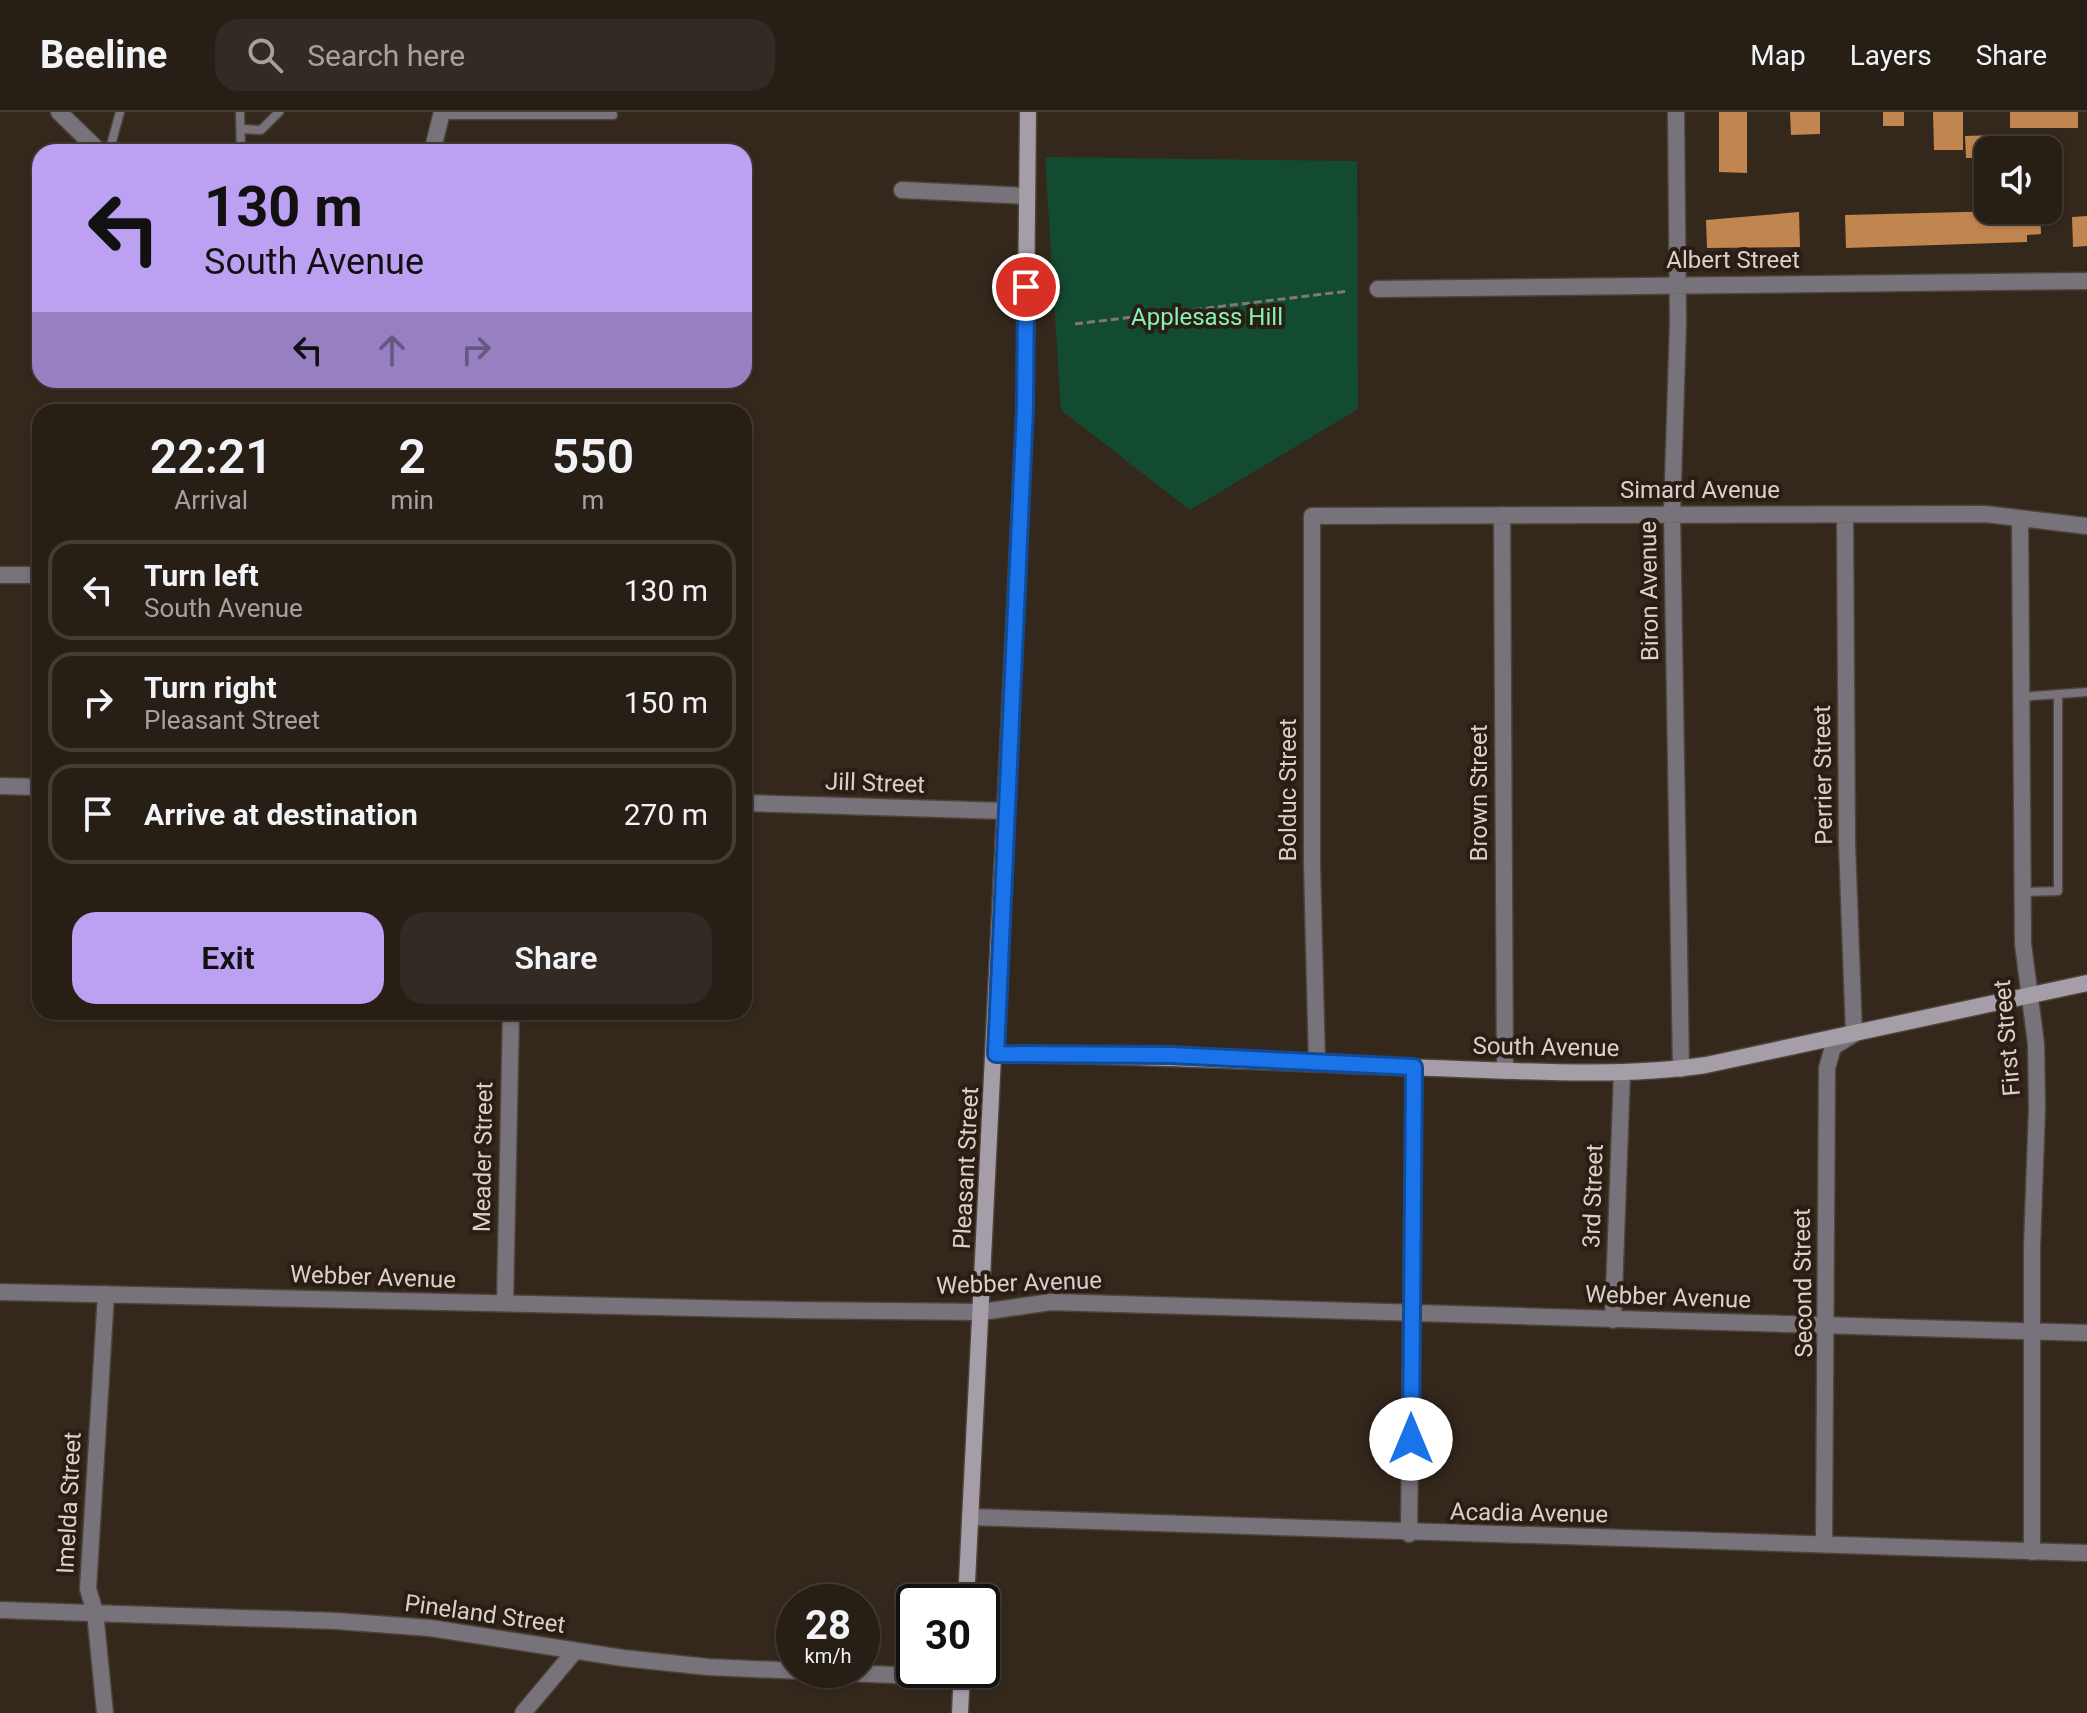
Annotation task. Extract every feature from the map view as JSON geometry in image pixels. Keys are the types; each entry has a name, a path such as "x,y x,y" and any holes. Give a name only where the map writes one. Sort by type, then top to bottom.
{"street":[{"path":"59,112 92,144"},
{"name":"Pleasant Street","path":"967,1584 996,1054 1025,408 1028,112"},
{"name":"Biron Avenue","path":"1676,112 1678,284 1672,514 1681,1069"},
{"path":"434,144 442,114"},
{"path":"902,190 1027,196"},
{"name":"Albert Street","path":"1378,289 2087,281"},
{"name":"Simard Avenue","path":"1312,516 1985,514 2087,526"},
{"name":"Brown Street","path":"1502,515 1505,1071"},
{"name":"Bolduc Street","path":"1312,516 1312,864 1317,1064"},
{"name":"Perrier Street","path":"1845,516 1847,844 1854,1034"},
{"name":"First Street","path":"2020,520 2022,892 2029,996 2036,1044 2032,1247 2035,1332 2032,1552"},
{"path":"0,575 32,575"},
{"path":"0,786 32,787"},
{"name":"Jill Street","path":"752,803 1005,811"},
{"name":"South Avenue","path":"996,1054 1170,1055 1317,1064 1622,1073 1681,1069 2087,983"},
{"name":"Meader Street","path":"505,1303 511,1020"},
{"name":"Second Street","path":"1824,1544 1827,1068 1833,1047 1854,1034"},
{"path":"1409,1534 1414,1067"},
{"name":"3rd Street","path":"1613,1320 1622,1073"},
{"name":"Webber Avenue","path":"0,1292 982,1312 1051,1302 2087,1333"},
{"name":"Imelda Street","path":"105,1713 95,1612 88,1589 106,1294"},
{"name":"Acadia Avenue","path":"970,1517 1409,1534 2087,1553"},
{"name":"Pineland Street","path":"0,1610 336,1621 430,1628 575,1651 800,1674 896,1674"},
{"path":"523,1713 575,1651"},
{"path":"960,1713 961,1688"}],"lane":[{"path":"111,144 120,112"},
{"path":"240,112 241,144"},
{"path":"241,129 261,130 279,112"},
{"path":"442,114 613,115"},
{"path":"2019,697 2087,692"},
{"path":"2022,892 2058,891 2058,694"}],"path":[{"path":"1075,324 1349,291"}],"green space":[{"name":"Applesass Hill","path":"1045,157 1357,161 1358,409 1190,510 1061,410"}],"building":[{"path":"1719,112 1747,112 1747,173 1719,172"},
{"path":"1790,112 1820,112 1820,134 1791,135"},
{"path":"1883,112 1904,112 1904,126 1883,126"},
{"path":"1933,112 1963,112 1963,150 1934,150"},
{"path":"2010,112 2078,112 2078,128 2010,128"},
{"path":"1995,135 1995,136 1974,136 1974,158 1966,158 1965,136"},
{"path":"1799,212 1800,247 1707,248 1706,220"},
{"path":"1974,212 1974,224 2041,224 2041,234 2027,235 2027,242 1846,248 1845,215"},
{"path":"2087,216 2087,246 2073,247 2072,217"}],"route":[{"path":"1026,287 1025,408 996,1054 1170,1055 1414,1067 1411,1439"}]}
